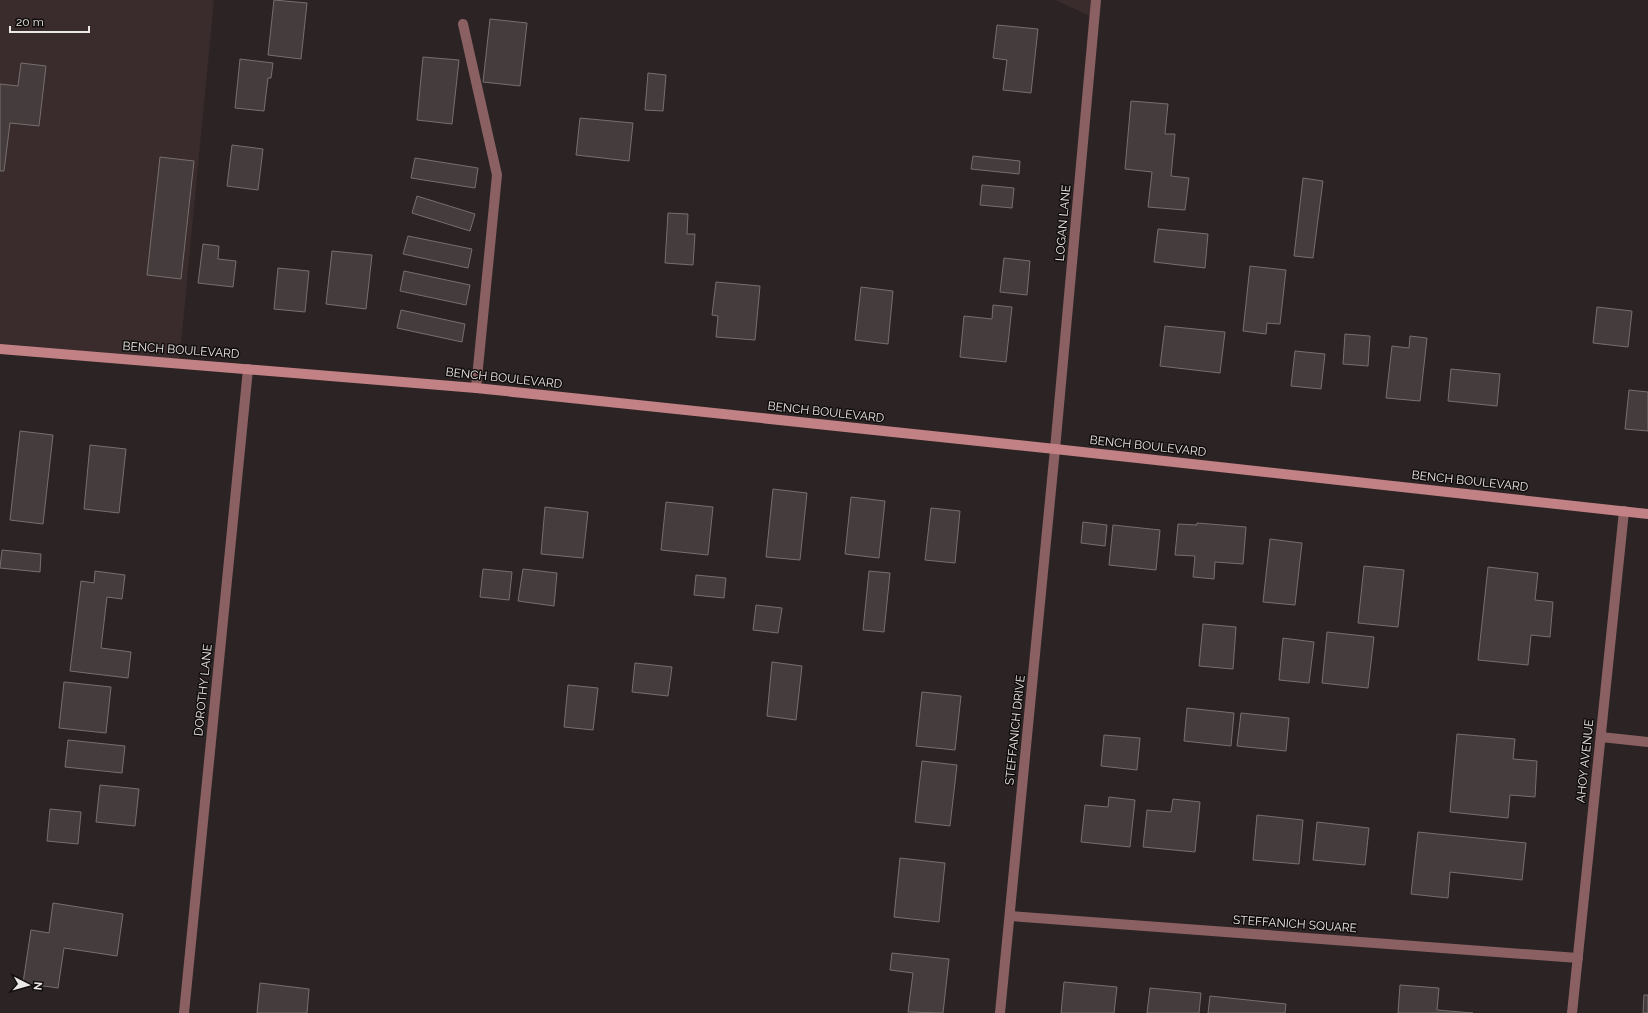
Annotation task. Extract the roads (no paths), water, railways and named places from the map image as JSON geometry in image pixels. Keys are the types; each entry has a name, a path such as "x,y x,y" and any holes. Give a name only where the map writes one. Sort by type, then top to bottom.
{"main road":[{"name":"BENCH BOULEVARD","path":"0,349 476,388 1055,449 1648,514"}],"street":[{"name":"LOGAN LANE","path":"1055,449 1096,0"},
{"path":"462,24 497,175 476,388"},
{"name":"DOROTHY LANE","path":"184,1013 248,369"},
{"name":"STEFFANICH DRIVE","path":"1000,1013 1055,449"},
{"name":"AHOY AVENUE","path":"1572,1013 1624,511"},
{"path":"1601,737 1648,742"},
{"name":"STEFFANICH SQUARE","path":"1010,916 1578,958"}]}
